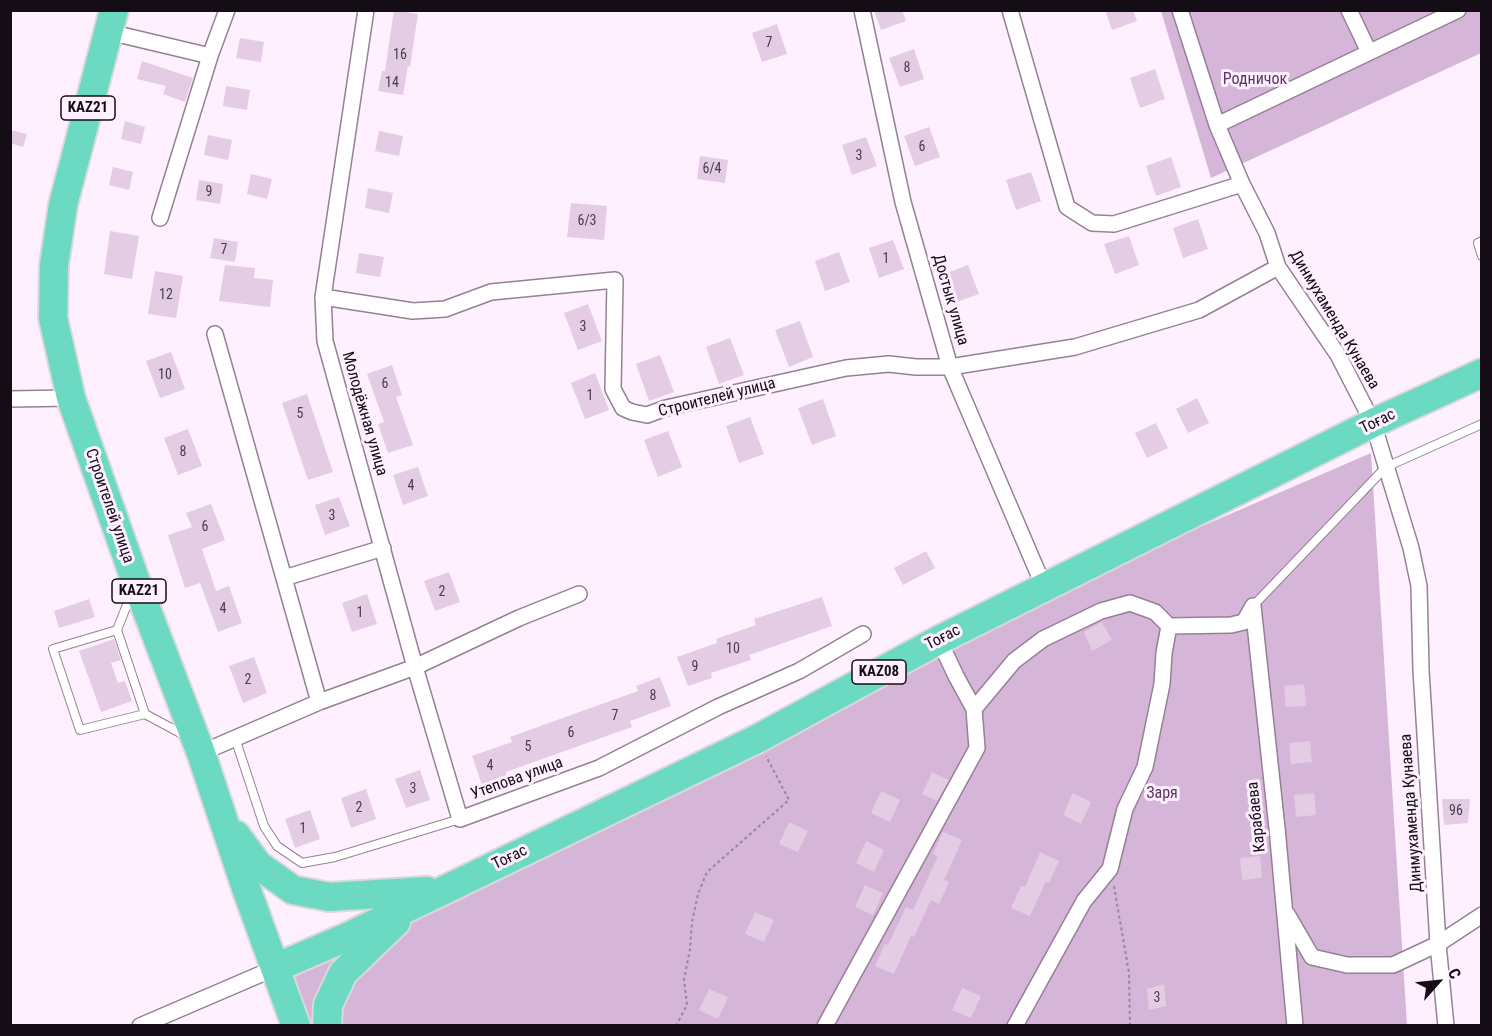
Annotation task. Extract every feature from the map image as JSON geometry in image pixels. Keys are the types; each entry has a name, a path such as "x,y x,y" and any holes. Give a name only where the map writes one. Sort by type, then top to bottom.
{"highway":[{"name":"Строителей улица","path":"111,21 63,205 54,265 53,318 71,398 136,582 198,747 296,1026"},
{"name":"Тоғас","path":"275,968 346,937 757,739 939,640 1373,423 1482,373"},
{"path":"221,814 258,865 293,890 329,897 444,890"},
{"path":"327,1026 328,1005 343,972 415,904"}],"street":[{"path":"160,218 210,56 227,10"},
{"name":"Молодёжная улица","path":"366,10 323,297 325,342 415,667 460,819"},
{"name":"Достык улица","path":"862,10 903,202 950,367 1044,587"},
{"path":"1010,10 1067,207 1092,223 1114,224 1242,184"},
{"name":"Динмухаменда Кунаева","path":"1180,10 1217,125 1242,184 1267,233 1278,267 1338,355 1373,423 1411,548 1419,586 1421,670 1438,944 1446,1026"},
{"path":"1349,10 1369,52"},
{"path":"1217,125 1458,10"},
{"path":"111,21 210,56"},
{"path":"950,367 1075,347 1199,310 1278,267"},
{"name":"Строителей улица","path":"323,297 413,310 445,309 491,292 615,280 613,389 623,408 647,416 666,408 846,368 890,364 916,368 950,367"},
{"path":"215,334 319,702"},
{"path":"10,399 71,398"},
{"path":"284,578 383,548"},
{"path":"198,747 235,738 319,702 415,667 519,618 579,594"},
{"path":"975,709 1014,661 1043,639 1101,610 1130,603 1155,612 1169,626 1231,625 1244,622 1253,606"},
{"name":"Карабаева","path":"1253,606 1295,1026"},
{"path":"1015,1026 1084,901 1110,869 1125,809 1145,767 1162,684 1169,626"},
{"name":"Утепова улица","path":"460,819 599,768 718,707 799,671 863,634"},
{"path":"825,1026 977,748 975,709 939,640"},
{"path":"1284,908 1312,957 1347,965 1393,965 1438,944 1482,915"},
{"path":"140,1026 275,968"}],"lane":[{"path":"1482,241 1479,243 1482,256"},
{"path":"1253,606 1386,467 1482,424"},
{"path":"136,582 117,630 145,714 198,747"},
{"path":"117,630 53,649 80,730 145,714"},
{"name":"Утепова улица","path":"235,738 264,826 277,846 302,863 335,857 460,819"}],"path":[{"path":"676,1026 687,1005 684,980 692,922 698,894 707,872 789,800 757,739"},
{"path":"1110,869 1128,974 1130,1026"}],"green space":[{"name":"Родничок","path":"1161,11 1481,11 1481,53 1211,178"},
{"name":"Заря","path":"1371,453 1407,1025 294,1025 275,968 939,640"}],"building":[{"path":"394,10 418,14 403,95 378,91 382,71 385,71"},
{"path":"874,10 902,10 906,21 881,30"},
{"path":"1105,10 1133,10 1137,21 1112,30"},
{"path":"777,24 787,54 762,62 752,33"},
{"path":"240,38 264,42 261,62 236,58"},
{"path":"914,49 924,79 900,87 889,58"},
{"path":"142,61 193,78 185,102 163,94 166,86 137,79"},
{"path":"1155,69 1165,99 1140,108 1130,78"},
{"path":"226,86 250,90 247,110 223,106"},
{"path":"125,121 145,127 141,144 121,139"},
{"path":"929,127 940,157 915,166 904,136"},
{"path":"10,130 27,134 23,147 10,143"},
{"path":"379,131 403,136 399,156 375,151"},
{"path":"208,135 232,140 228,160 204,155"},
{"path":"866,137 877,166 852,175 842,145"},
{"path":"700,156 728,160 725,183 697,179"},
{"path":"1171,157 1181,187 1156,196 1146,166"},
{"path":"113,167 133,172 129,190 109,185"},
{"path":"1031,172 1041,201 1016,210 1006,180"},
{"path":"251,174 272,179 267,199 247,194"},
{"path":"199,180 223,184 220,204 196,200"},
{"path":"368,188 393,193 389,213 365,208"},
{"path":"571,203 607,206 604,240 567,237"},
{"path":"1198,219 1208,249 1183,258 1173,228"},
{"path":"110,231 139,236 132,279 104,274"},
{"path":"1129,236 1139,265 1115,274 1104,244"},
{"path":"214,238 238,242 235,262 210,258"},
{"path":"893,240 904,269 879,278 869,248"},
{"path":"839,252 850,282 825,291 815,261"},
{"path":"359,253 384,257 380,277 356,273"},
{"path":"225,265 255,268 254,278 273,280 270,307 219,301"},
{"path":"968,265 979,294 954,303 944,274"},
{"path":"155,271 183,276 176,318 148,314"},
{"path":"588,304 602,341 578,350 564,313"},
{"path":"800,321 813,357 789,367 775,330"},
{"path":"730,338 744,375 719,384 706,347"},
{"path":"171,352 185,389 160,398 146,361"},
{"path":"660,355 674,392 649,401 636,364"},
{"path":"392,365 402,395 396,397 413,445 388,453 378,424 384,422 367,374"},
{"path":"595,373 609,410 585,419 571,383"},
{"path":"307,394 333,472 308,480 282,403"},
{"path":"1197,398 1209,423 1188,433 1176,409"},
{"path":"823,399 836,436 812,445 798,408"},
{"path":"750,417 764,454 739,463 726,426"},
{"path":"1156,423 1168,448 1147,458 1135,433"},
{"path":"188,429 202,466 178,475 164,438"},
{"path":"668,431 682,467 658,477 644,440"},
{"path":"418,467 428,496 403,505 393,475"},
{"path":"339,497 350,526 325,535 315,505"},
{"path":"211,504 225,540 202,549 216,591 229,586 242,623 218,632 200,583 185,588 168,535 192,527 186,513"},
{"path":"926,551 935,568 903,585 894,568"},
{"path":"449,572 460,602 435,611 424,581"},
{"path":"367,594 377,624 352,632 342,603"},
{"path":"822,597 832,626 749,655 751,660 711,673 712,678 688,686 677,657 717,643 716,639 756,625 754,619"},
{"path":"89,599 95,617 59,628 54,611"},
{"path":"1102,622 1112,640 1092,651 1084,632"},
{"path":"114,639 121,660 111,663 118,683 125,681 132,701 101,712 79,651"},
{"path":"254,657 267,693 243,703 229,666"},
{"path":"660,677 671,706 630,721 632,727 506,772 507,777 482,785 472,756 512,742 510,737 638,691 636,686"},
{"path":"1304,684 1306,706 1286,707 1284,686"},
{"path":"1310,741 1312,762 1291,764 1289,743"},
{"path":"420,770 430,800 406,808 395,779"},
{"path":"932,772 949,780 937,801 922,794"},
{"path":"366,789 376,819 351,828 341,798"},
{"path":"881,791 900,800 890,822 871,813"},
{"path":"1073,793 1091,802 1081,824 1063,815"},
{"path":"1314,793 1316,815 1296,817 1294,795"},
{"path":"1442,799 1470,799 1468,823 1444,825"},
{"path":"310,810 320,839 295,848 285,819"},
{"path":"789,822 808,831 798,852 779,844"},
{"path":"943,832 962,840 944,880 949,882 939,904 931,900 894,974 875,966 906,907 913,910 938,856 933,854"},
{"path":"866,841 884,850 874,872 856,863"},
{"path":"1040,852 1059,861 1049,883 1046,881 1030,916 1011,908 1021,886 1025,887"},
{"path":"1260,856 1262,878 1242,880 1240,858"},
{"path":"865,885 883,893 873,915 855,907"},
{"path":"755,912 774,920 764,942 745,934"},
{"path":"1164,984 1166,1006 1149,1010 1147,989"},
{"path":"962,988 981,996 971,1018 952,1010"},
{"path":"709,989 728,997 718,1019 699,1010"}]}
